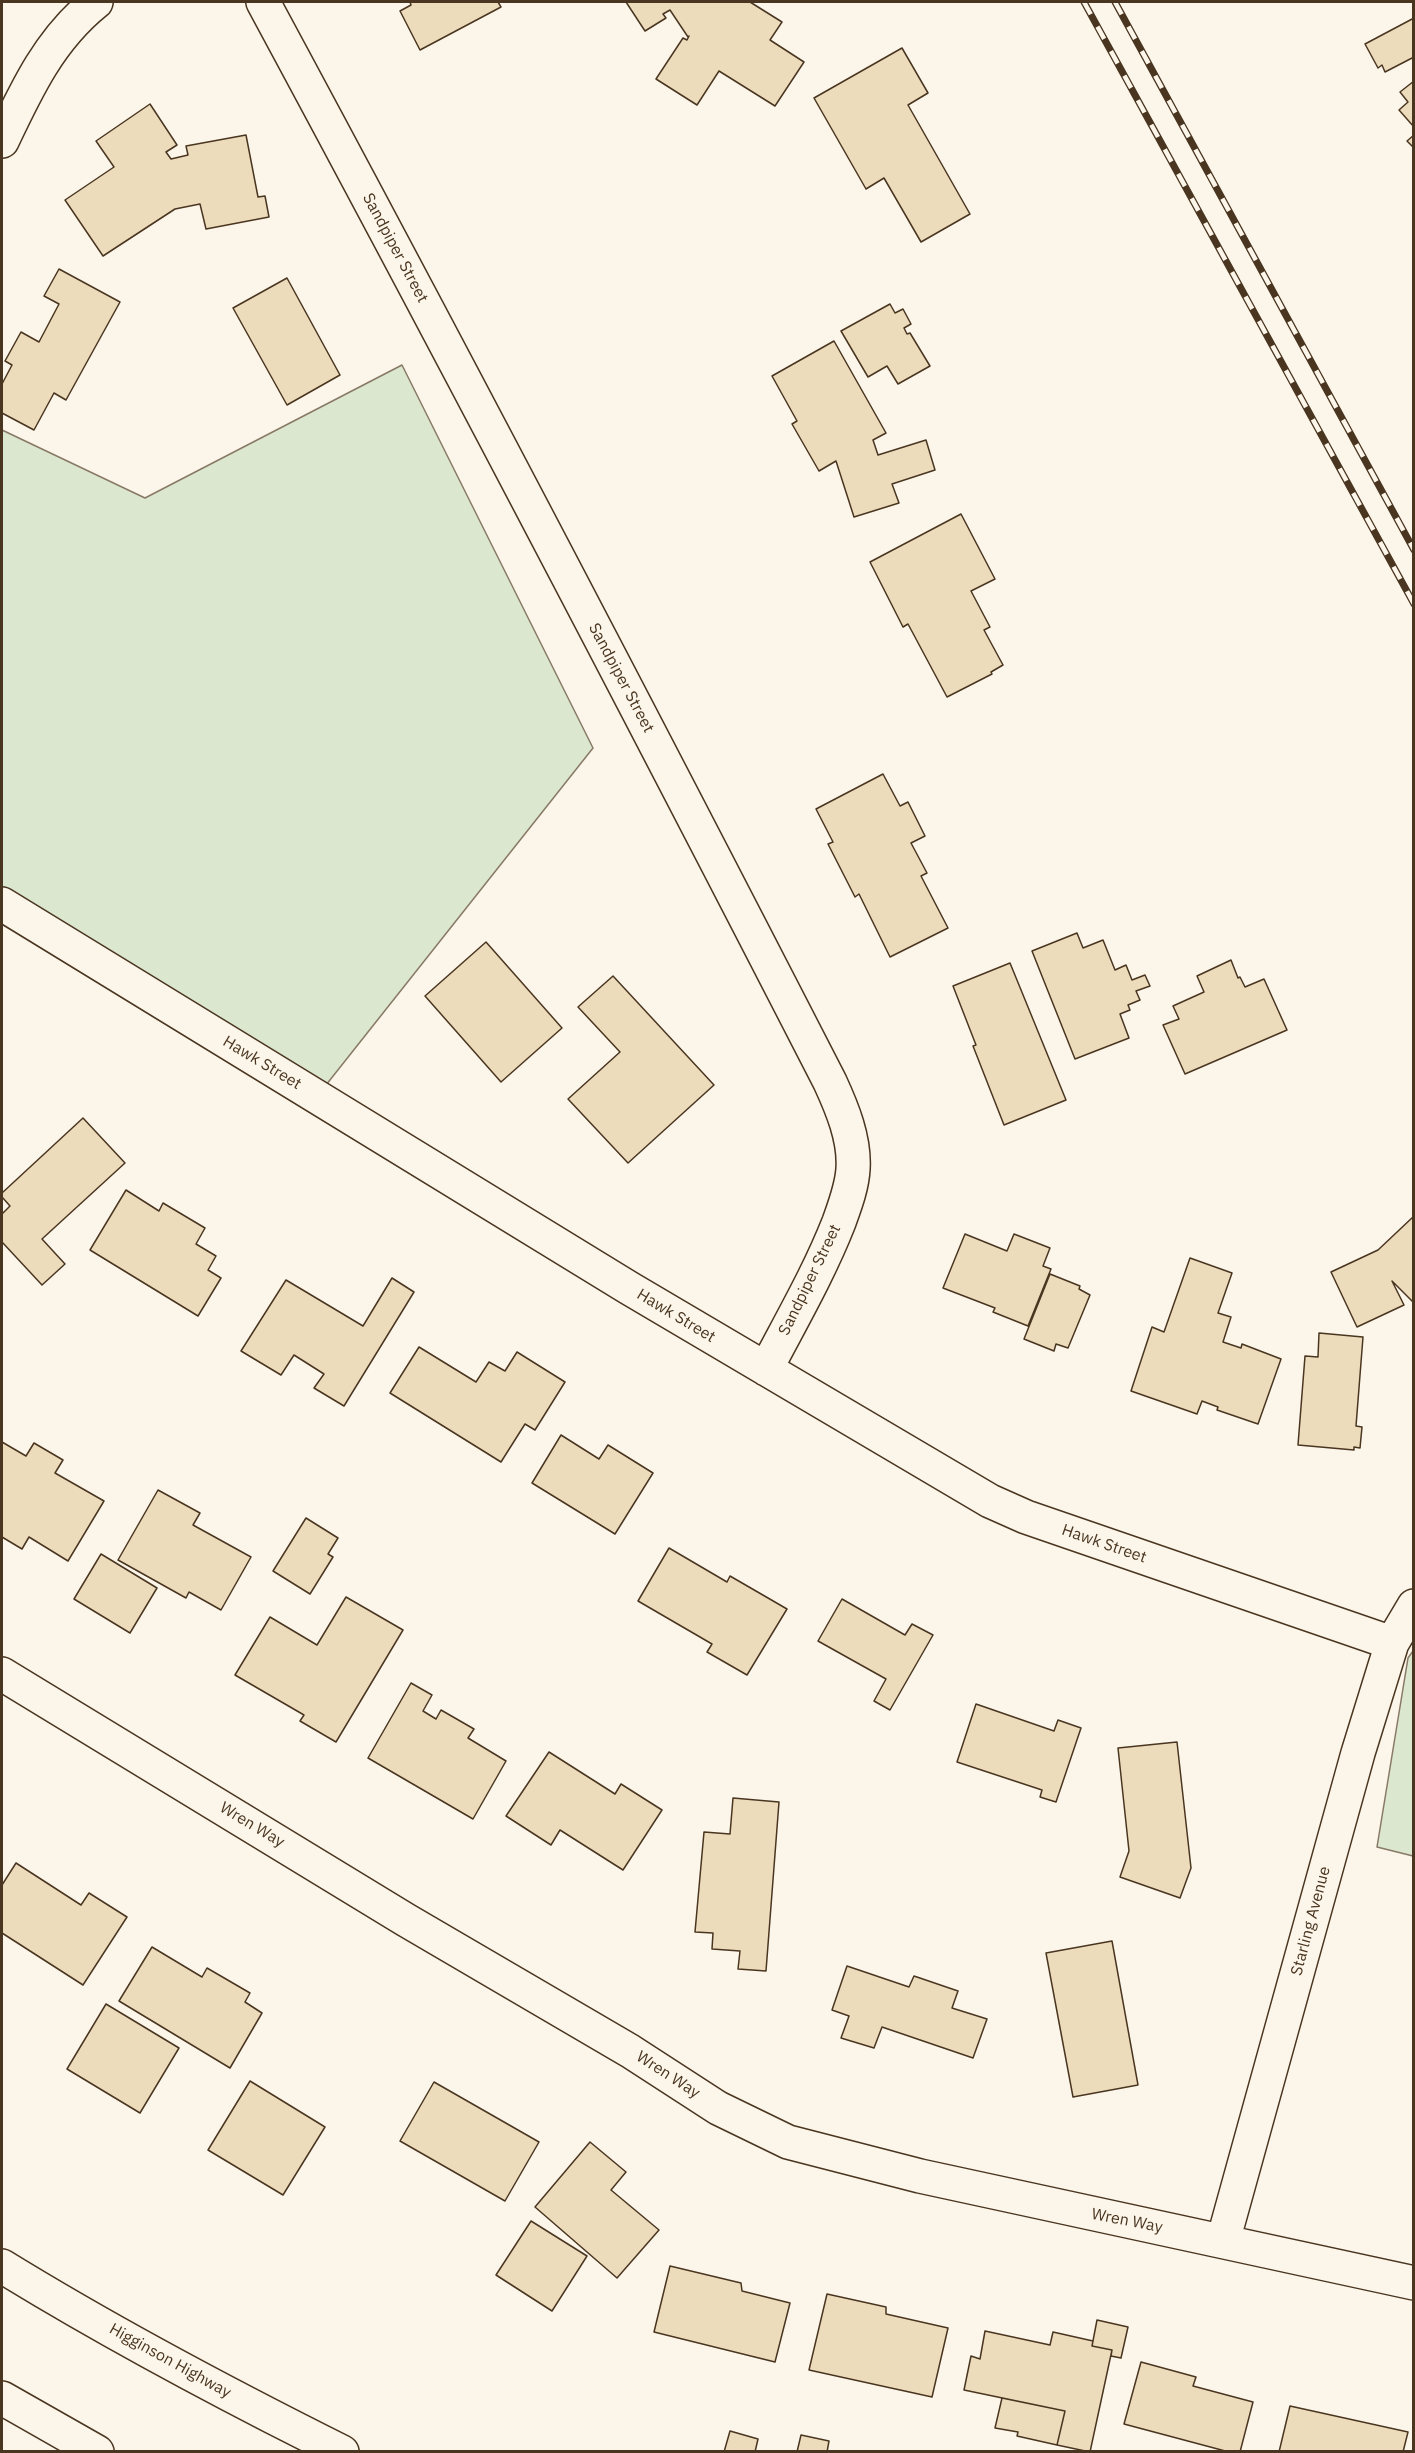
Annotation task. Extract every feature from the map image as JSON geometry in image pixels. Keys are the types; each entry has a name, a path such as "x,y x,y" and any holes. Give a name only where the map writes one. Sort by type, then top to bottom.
{"main road":[{"path":"2,141 30,82 53,45 78,16 96,2"},
{"name":"Sandpiper Street","path":"263,2 397,251 704,837 830,1082 842,1110 853,1152 854,1170 850,1187 828,1250 765,1369"},
{"name":"Hawk Street","path":"2,904 629,1288 956,1482 1012,1511 1392,1643"},
{"name":"Starling Avenue","path":"1223,2241 1358,1753 1392,1643 1413,1606"},
{"name":"Wren Way","path":"2,1674 406,1920 630,2050 718,2108 766,2133 788,2142 920,2176 1413,2283"},
{"name":"Higginson Highway","path":"2,2266 42,2291 279,2420 342,2451"},
{"path":"2,2398 97,2451"}],"green space":[{"path":"402,365 593,748 326,1085 2,889 2,430 145,498"},
{"path":"1413,1651 1413,1856 1377,1847 1408,1658"}],"building":[{"path":"410,2 498,2 501,7 420,50 400,11 411,5"},
{"path":"626,2 750,2 782,22 770,40 804,62 775,106 719,71 697,105 656,79 683,38 687,40 689,36 670,10 663,14 666,18 645,31"},
{"path":"1414,18 1414,57 1385,72 1382,65 1378,68 1365,44"},
{"path":"902,48 928,93 908,105 970,214 921,242 884,178 866,189 814,98"},
{"path":"1414,81 1414,127 1399,110 1408,102 1400,92"},
{"path":"150,104 177,145 166,152 171,159 188,155 186,146 246,135 258,197 265,196 269,217 206,229 200,204 175,209 103,256 65,200 114,167 96,141"},
{"path":"1414,135 1414,148 1407,141"},
{"path":"59,269 120,302 66,400 54,393 34,430 2,413 2,384 12,365 5,361 21,332 39,342 59,304 44,296"},
{"path":"287,278 340,375 287,405 233,308"},
{"path":"890,304 895,313 903,309 911,324 904,328 907,334 910,333 930,366 898,384 887,366 868,377 841,331"},
{"path":"834,341 886,433 873,440 878,455 926,440 935,470 892,484 899,503 854,517 836,461 819,471 792,424 797,421 772,376"},
{"path":"961,514 995,579 971,591 990,627 984,630 1003,665 991,672 992,674 947,697 908,624 903,627 870,562"},
{"path":"883,774 900,806 908,802 925,836 911,843 927,873 921,876 948,928 890,957 859,894 855,897 828,844 833,842 816,809"},
{"path":"1077,933 1083,948 1103,940 1115,970 1126,965 1132,980 1145,975 1150,986 1136,991 1140,1000 1128,1005 1130,1010 1120,1014 1129,1038 1075,1059 1032,951"},
{"path":"486,942 562,1028 501,1082 425,996"},
{"path":"1231,960 1238,978 1240,977 1245,987 1264,979 1287,1030 1185,1074 1163,1025 1179,1019 1173,1006 1204,992 1197,976"},
{"path":"1010,963 1066,1100 1004,1125 973,1046 976,1045 953,986"},
{"path":"613,976 714,1085 628,1163 568,1099 620,1052 578,1007"},
{"path":"83,1118 125,1163 42,1239 65,1264 42,1285 2,1242 2,1214 10,1206 2,1197 2,1193"},
{"path":"126,1190 159,1211 163,1203 205,1228 196,1244 216,1256 208,1270 221,1278 198,1316 90,1250"},
{"path":"1414,1216 1414,1303 1392,1281 1404,1305 1357,1327 1331,1272 1378,1250"},
{"path":"965,1234 1007,1251 1014,1234 1050,1248 1043,1266 1051,1269 1028,1326 993,1312 995,1308 943,1288"},
{"path":"1190,1258 1232,1273 1218,1313 1231,1317 1223,1342 1241,1348 1242,1344 1281,1359 1258,1424 1217,1410 1218,1407 1202,1401 1197,1414 1131,1391 1152,1327 1164,1332"},
{"path":"1050,1274 1080,1286 1079,1289 1090,1295 1068,1348 1056,1344 1054,1351 1024,1339"},
{"path":"392,1278 414,1292 344,1406 314,1388 324,1374 294,1355 281,1375 241,1351 286,1280 363,1326"},
{"path":"1319,1333 1363,1337 1356,1426 1362,1427 1360,1448 1354,1447 1354,1450 1298,1445 1305,1356 1318,1357"},
{"path":"419,1347 476,1382 489,1362 505,1371 517,1352 565,1382 535,1430 525,1424 501,1462 390,1393"},
{"path":"561,1435 599,1459 608,1445 653,1473 615,1534 532,1483"},
{"path":"2,1442 26,1456 34,1443 63,1460 55,1473 104,1501 68,1561 29,1537 22,1549 2,1537"},
{"path":"158,1490 200,1513 193,1525 251,1557 221,1610 189,1592 186,1598 118,1560"},
{"path":"306,1518 338,1538 328,1554 333,1557 310,1594 273,1571"},
{"path":"669,1548 727,1582 730,1576 787,1609 747,1675 707,1652 712,1644 638,1601"},
{"path":"101,1554 157,1588 130,1633 74,1599"},
{"path":"346,1597 403,1630 336,1742 300,1721 304,1715 235,1675 270,1617 317,1645"},
{"path":"842,1599 905,1635 912,1624 933,1635 890,1710 874,1701 886,1679 818,1641"},
{"path":"411,1683 432,1695 423,1711 436,1719 441,1710 474,1729 468,1738 506,1761 473,1819 368,1758"},
{"path":"976,1704 1054,1731 1058,1720 1081,1728 1056,1802 1040,1797 1042,1790 957,1762"},
{"path":"1177,1742 1191,1868 1180,1898 1120,1877 1129,1851 1118,1748"},
{"path":"549,1752 615,1794 621,1784 662,1810 623,1870 560,1830 551,1845 506,1816"},
{"path":"733,1798 779,1802 766,1971 738,1969 740,1951 712,1949 713,1933 695,1932 704,1832 730,1834"},
{"path":"16,1863 81,1905 89,1893 127,1917 83,1985 2,1933 2,1885"},
{"path":"1112,1941 1138,2085 1073,2097 1046,1953"},
{"path":"152,1947 202,1977 207,1968 250,1993 245,2002 262,2013 230,2068 119,2001"},
{"path":"847,1966 909,1987 914,1976 958,1991 952,2008 987,2019 973,2058 882,2027 874,2048 841,2038 849,2016 832,2010"},
{"path":"106,2004 179,2048 140,2113 67,2069"},
{"path":"250,2081 325,2127 283,2195 208,2150"},
{"path":"434,2082 539,2142 505,2201 400,2141"},
{"path":"590,2142 626,2172 611,2190 659,2230 617,2278 535,2207"},
{"path":"531,2221 587,2256 552,2311 496,2275"},
{"path":"670,2266 741,2283 742,2291 790,2303 775,2362 654,2332"},
{"path":"827,2294 886,2307 886,2314 948,2328 932,2397 809,2370"},
{"path":"1097,2320 1128,2327 1121,2358 1111,2356 1112,2350 1092,2346"},
{"path":"985,2331 1050,2345 1053,2332 1093,2341 1092,2346 1112,2350 1090,2452 1057,2445 1065,2411 964,2390 971,2356 980,2359"},
{"path":"1141,2362 1196,2377 1193,2386 1253,2402 1240,2452 1229,2452 1124,2424"},
{"path":"1002,2398 1065,2411 1057,2445 1017,2436 1018,2432 995,2428"},
{"path":"1290,2406 1408,2432 1403,2452 1279,2452"},
{"path":"730,2431 758,2439 755,2452 724,2452"},
{"path":"801,2435 829,2441 827,2452 797,2452"}],"railway":[{"path":"1084,2 1414,604"},
{"path":"1115,2 1414,550"}]}
